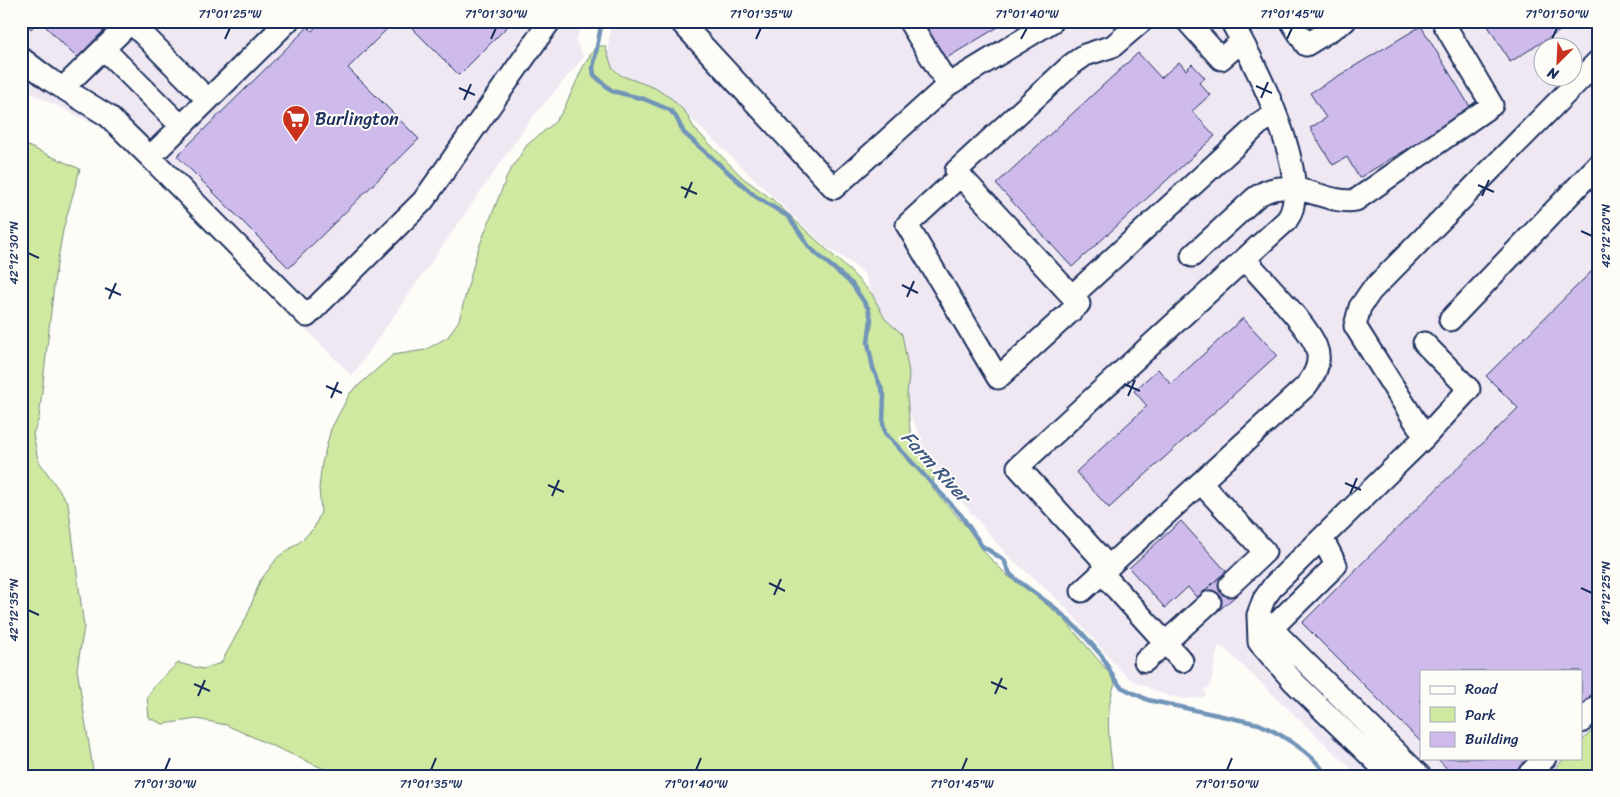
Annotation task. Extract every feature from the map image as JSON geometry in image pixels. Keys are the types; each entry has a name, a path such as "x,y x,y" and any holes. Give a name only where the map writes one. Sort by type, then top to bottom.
{"street":[{"path":"150,158 288,21"},
{"path":"21,58 63,88 108,116 307,316 423,201 550,21"},
{"path":"680,21 834,188 948,85 1053,21"},
{"path":"909,21 948,85"},
{"path":"961,175 907,225 998,378 1079,304 961,175 956,171 1071,65 1085,55 1113,46 1142,21"},
{"path":"1187,21 1221,59 1242,41"},
{"path":"1182,661 1018,467 1290,216 1294,206 1294,189 1286,144 1260,75 1232,21"},
{"path":"1291,21 1306,45 1345,21"},
{"path":"63,88 131,22 208,100"},
{"path":"1192,256 1259,195 1272,190 1294,189 1311,190 1341,200 1356,200 1492,105 1444,24"},
{"path":"104,49 181,126"},
{"path":"1425,437 1354,326 1360,306 1372,291 1599,60"},
{"path":"1072,296 1259,124 1276,114"},
{"path":"1450,320 1599,164"},
{"path":"1082,591 1306,386 1317,367 1316,347 1310,335 1245,259"},
{"path":"1391,776 1294,682 1259,642 1265,622 1264,598 1274,585 1425,437 1469,389 1424,343"},
{"path":"1201,482 1265,552 1230,585"},
{"path":"1265,622 1336,565 1322,538"},
{"path":"1146,661 1210,602"},
{"path":"1265,622 1420,776"},
{"path":"1582,721 1599,704"},
{"path":"1527,776 1543,760"}],"shaded area":[{"path":"21,21 586,21 575,40 584,57 531,119 352,376 108,131 21,88"},
{"path":"611,21 1599,21 1599,724 1582,741 1582,670 1420,670 1420,760 1563,760 1548,776 1359,776 1224,648 1218,647 1210,687 1203,690 1206,693 1204,697 1186,699 1168,696 1135,682 1122,672 1060,601 1006,554 913,444 906,430 923,440 905,406 879,312 865,275 860,269 825,246 682,110 606,68"}],"green space":[{"path":"596,46 605,46 612,67 620,75 655,88 672,99 686,113 694,128 743,178 772,199 850,271 872,294 885,319 902,334 909,373 907,396 910,430 920,454 934,475 933,489 973,534 984,552 1008,576 1063,618 1116,681 1112,693 1109,716 1109,740 1113,776 340,776 226,725 197,719 163,724 149,718 147,697 155,685 178,663 203,669 221,663 247,616 260,581 278,557 301,541 314,528 321,512 319,488 322,463 331,429 350,393 393,355 425,350 448,337 459,320 477,252 508,174 527,145 554,123 563,111 583,67"},
{"path":"21,143 80,169 63,230 55,276 39,418 33,434 38,460 68,503 84,627 77,669 94,776 21,776"},
{"path":"1599,724 1599,776 1548,776 1563,760 1582,760 1582,741"}],"building":[{"path":"24,21 39,21 31,29"},
{"path":"40,21 113,21 77,58"},
{"path":"321,21 395,21 348,68 419,139 289,268 177,156 308,27 312,31"},
{"path":"405,21 513,21 459,75"},
{"path":"923,21 1008,21 945,59"},
{"path":"1485,21 1576,21 1549,38 1532,38 1532,48 1510,62"},
{"path":"1421,26 1472,110 1359,178 1347,157 1333,165 1310,128 1326,118 1310,93"},
{"path":"1138,53 1161,78 1179,62 1186,70 1192,64 1205,78 1199,83 1210,95 1192,111 1215,136 1072,267 996,184"},
{"path":"1599,264 1599,690 1582,706 1582,670 1420,670 1420,741 1302,623 1518,408 1486,376"},
{"path":"1243,318 1277,355 1109,508 1076,472 1147,406 1134,391 1158,369 1171,384"},
{"path":"1181,521 1226,571 1197,598 1188,587 1165,608 1129,568"},
{"path":"1221,576 1238,594 1218,611 1202,593"},
{"path":"1439,760 1528,760 1512,776 1454,776"}],"waterway":[{"name":"Farm River","path":"602,21 593,68 594,75 612,91 644,99 670,110 684,133 755,196 789,217 810,248 852,284 868,308 871,319 868,343 873,368 884,395 883,423 885,433 961,515 982,546 1004,560 1010,574 1054,607 1082,633 1102,656 1121,687 1148,700 1259,724 1297,746 1315,760 1326,776"}],"place":[{"name":"Burlington","path":"296,143"}]}
